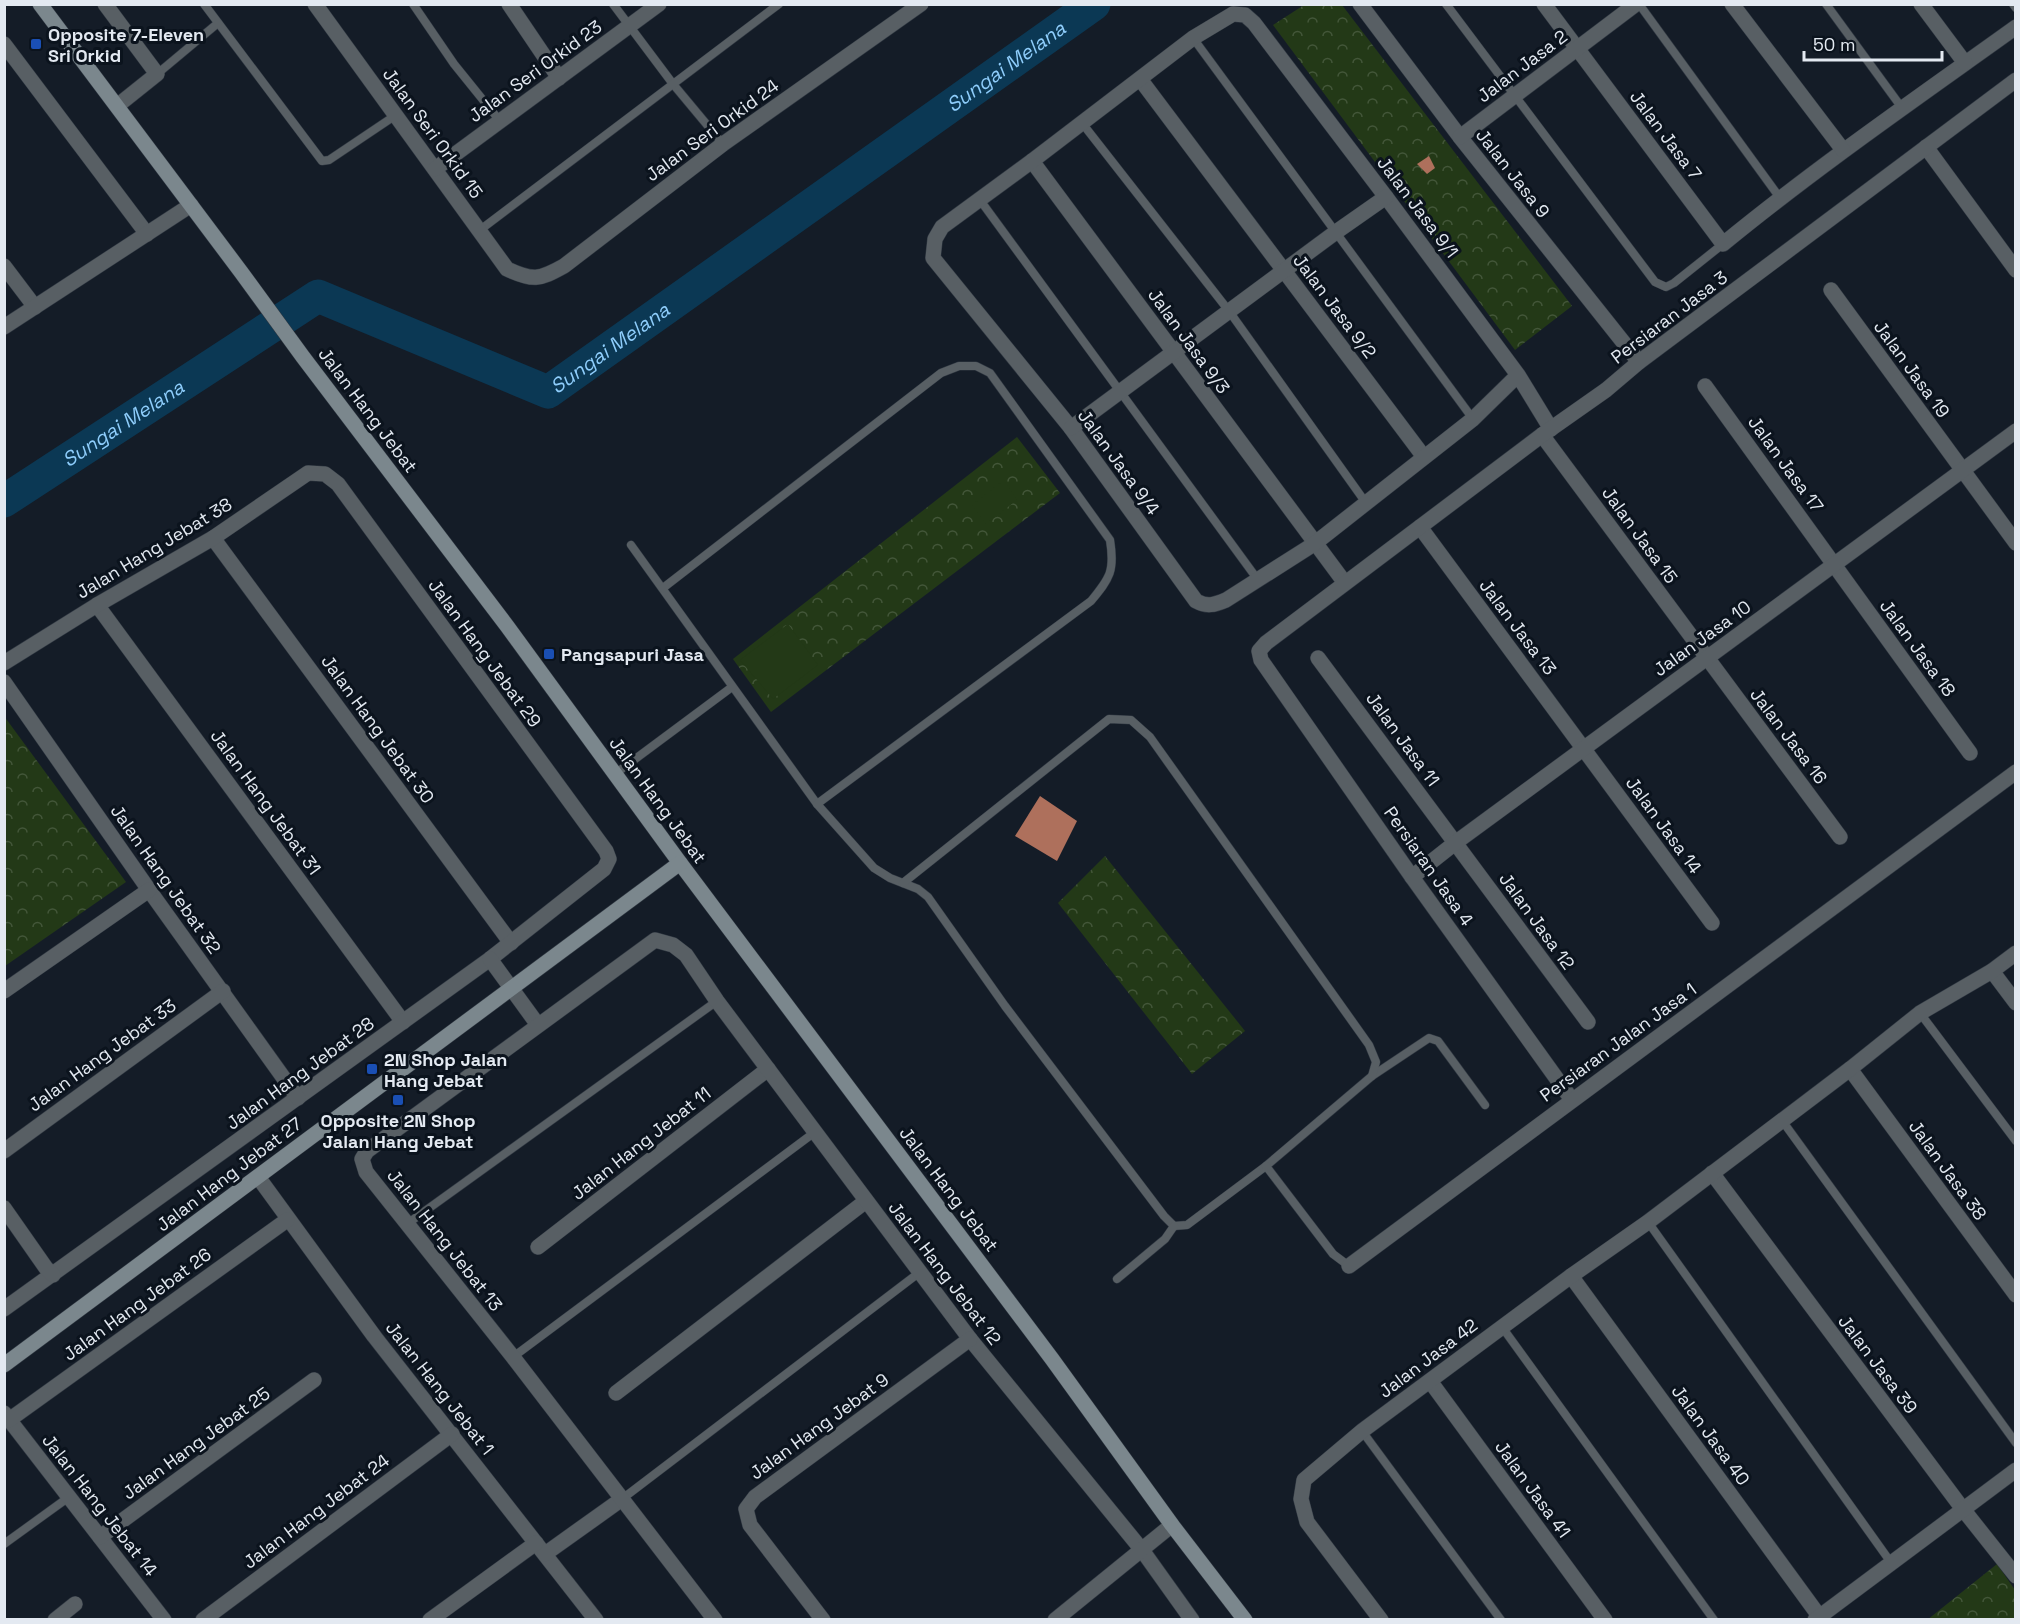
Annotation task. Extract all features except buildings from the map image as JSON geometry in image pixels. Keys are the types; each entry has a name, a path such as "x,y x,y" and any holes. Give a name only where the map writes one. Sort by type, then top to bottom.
{"street":[{"name":"Jalan Hang Jebat","path":"40,4 507,626 680,863 1245,1620"},
{"path":"105,4 157,74 117,106"},
{"name":"Jalan Seri Orkid 15","path":"315,4 507,269 525,277"},
{"path":"509,4 559,78"},
{"name":"Jalan Seri Orkid 23","path":"435,170 659,4"},
{"name":"Jalan Jasa 9","path":"1360,4 1460,137 1639,362"},
{"name":"Jalan Jasa 7","path":"1544,4 1723,244"},
{"name":"Jalan Jasa 2","path":"1460,137 1638,4"},
{"path":"1732,4 1844,150"},
{"path":"1921,4 1965,63"},
{"name":"Jalan Seri Orkid 24","path":"525,277 545,276 564,266 723,144 920,5"},
{"name":"Jalan Jasa 9/1","path":"1193,38 1233,14 1245,15 1254,23 1518,375 1547,432"},
{"path":"1723,244 1844,150 2016,27"},
{"path":"980,200 1193,38"},
{"path":"4,44 147,234"},
{"name":"Jalan Jasa 9/2","path":"1140,79 1424,457"},
{"name":"Persiaran Jasa 3","path":"1259,651 1266,643 1345,583 1606,390 1639,362 2016,80"},
{"path":"1926,147 2016,270"},
{"name":"Jalan Jasa 9/3","path":"1032,161 1314,544"},
{"path":"1071,428 1386,197"},
{"name":"Jalan Jasa 9/4","path":"980,200 942,227 935,239 933,258 1071,428 1196,601 1204,605 1226,600 1258,580 1314,544 1424,457"},
{"path":"4,327 191,204"},
{"path":"4,266 35,307"},
{"name":"Jalan Jasa 19","path":"1831,290 2016,543"},
{"path":"1424,457 1473,419 1518,375"},
{"name":"Jalan Jasa 17","path":"1705,386 1834,565"},
{"name":"Jalan Jasa 10","path":"1412,877 1455,843 2016,431"},
{"name":"Jalan Jasa 15","path":"1547,432 1707,659"},
{"name":"Jalan Hang Jebat 38","path":"4,663 97,605 213,538 308,473 325,474"},
{"name":"Jalan Hang Jebat 29","path":"325,474 338,484 606,851 609,859"},
{"name":"Jalan Jasa 13","path":"1420,527 1584,750"},
{"name":"Jalan Hang Jebat 30","path":"213,538 511,943"},
{"path":"1314,544 1345,583"},
{"name":"Jalan Jasa 18","path":"1834,565 1970,753"},
{"name":"Jalan Hang Jebat 31","path":"97,605 403,1022"},
{"name":"Persiaran Jasa 4","path":"1259,651 1261,660 1412,877 1572,1100"},
{"name":"Jalan Jasa 11","path":"1318,658 1455,843"},
{"name":"Jalan Jasa 16","path":"1707,659 1840,837"},
{"name":"Jalan Hang Jebat 32","path":"4,682 298,1098"},
{"name":"Jalan Jasa 14","path":"1584,750 1712,923"},
{"name":"Persiaran Jalan Jasa 1","path":"1349,1266 2016,772"},
{"name":"Jalan Jasa 12","path":"1455,843 1588,1022"},
{"name":"Jalan Hang Jebat 28","path":"4,1309 490,959 604,869 609,859"},
{"name":"Jalan Hang Jebat 27","path":"4,1365 680,863"},
{"path":"4,991 149,890"},
{"name":"Jalan Hang Jebat 13","path":"673,945 655,940 367,1151 363,1159 366,1172 513,1357 715,1620"},
{"name":"Jalan Hang Jebat 12","path":"673,945 686,955 717,1001 970,1340 1142,1550 1192,1620"},
{"name":"Jalan Jasa 42","path":"1381,1620 1307,1522 1301,1499 1304,1480 1362,1431 1571,1276 1648,1222 1920,1013 1992,971 2016,953"},
{"path":"490,959 538,1025"},
{"path":"1992,971 2016,1003"},
{"name":"Jalan Hang Jebat 33","path":"4,1151 223,992"},
{"name":"Jalan Hang Jebat 11","path":"538,1247 768,1069"},
{"name":"Jalan Jasa 38","path":"1850,1069 2016,1295"},
{"name":"Jalan Jasa 39","path":"1712,1173 1962,1508 2016,1576"},
{"name":"Jalan Hang Jebat 1","path":"258,1177 287,1220 374,1336 596,1620"},
{"path":"616,1393 866,1201"},
{"path":"4,1208 53,1275"},
{"name":"Jalan Hang Jebat 26","path":"7,1417 287,1220"},
{"name":"Jalan Jasa 40","path":"1571,1276 1819,1619 1962,1508 2016,1470"},
{"name":"Jalan Hang Jebat 9","path":"822,1620 750,1525 746,1509 755,1497 970,1340"},
{"name":"Jalan Hang Jebat 25","path":"100,1537 315,1380"},
{"name":"Jalan Jasa 41","path":"1430,1381 1605,1620"},
{"name":"Jalan Hang Jebat 14","path":"7,1417 164,1620"},
{"name":"Jalan Hang Jebat 24","path":"202,1620 452,1434"},
{"path":"430,1620 622,1499"},
{"path":"1055,1620 1172,1525"},
{"path":"55,1620 75,1604"}],"lane":[{"path":"204,4 322,161 329,160 396,115"},
{"path":"413,4 454,64 500,121"},
{"path":"613,4 673,84 723,144"},
{"path":"480,230 779,4"},
{"path":"1446,4 1655,282 1666,287 1674,283 1723,244"},
{"path":"1638,4 1780,198"},
{"path":"1826,4 1902,108"},
{"path":"157,74 218,23"},
{"path":"1193,38 1473,419"},
{"path":"1082,123 1229,311 1366,503"},
{"path":"980,200 1258,580"},
{"path":"663,588 941,373 959,366 976,366 990,372 1110,540 1113,558 1109,580 1091,601 817,804"},
{"path":"632,545 817,804 874,868 890,878 918,889 928,897 1005,1006 1164,1216 1174,1226 1187,1225 1266,1166 1372,1076 1429,1038 1438,1041 1485,1105"},
{"path":"615,774 732,687"},
{"path":"903,883 1109,718 1131,720 1150,737 1369,1045 1376,1062 1372,1076"},
{"path":"407,1224 717,1001"},
{"path":"1920,1013 2016,1141"},
{"path":"1781,1119 2016,1443"},
{"path":"513,1357 815,1132"},
{"name":"Persiaran Jalan Jasa 1","path":"1266,1166 1333,1254 1349,1266"},
{"path":"1648,1222 1892,1564"},
{"path":"1116,1279 1165,1239 1174,1226"},
{"path":"622,1499 920,1272"},
{"path":"1502,1327 1714,1620"},
{"path":"1362,1431 1501,1620"},
{"path":"4,1544 69,1497"}],"green space":[{"path":"1304,5 1342,5 1572,306 1515,350 1273,25"},
{"path":"1017,437 1060,493 771,712 733,659"},
{"path":"1004,480 1017,500 986,524 972,505"},
{"path":"788,624 818,665 773,699 740,660"},
{"path":"4,716 126,882 5,966 4,966"},
{"path":"1105,856 1245,1031 1192,1074 1058,903"},
{"path":"1997,1564 2015,1590 2015,1619 1927,1620"}],"waterway":[{"name":"Sungai Melana","path":"4,501 318,296 548,392 1094,4"}],"place":[{"name":"Opposite 7-Eleven Sri Orkid","path":"36,44"},
{"name":"Pangsapuri Jasa","path":"549,654"},
{"name":"2N Shop Jalan Hang Jebat","path":"372,1069"},
{"name":"Opposite 2N Shop Jalan Hang Jebat","path":"398,1100"}]}
